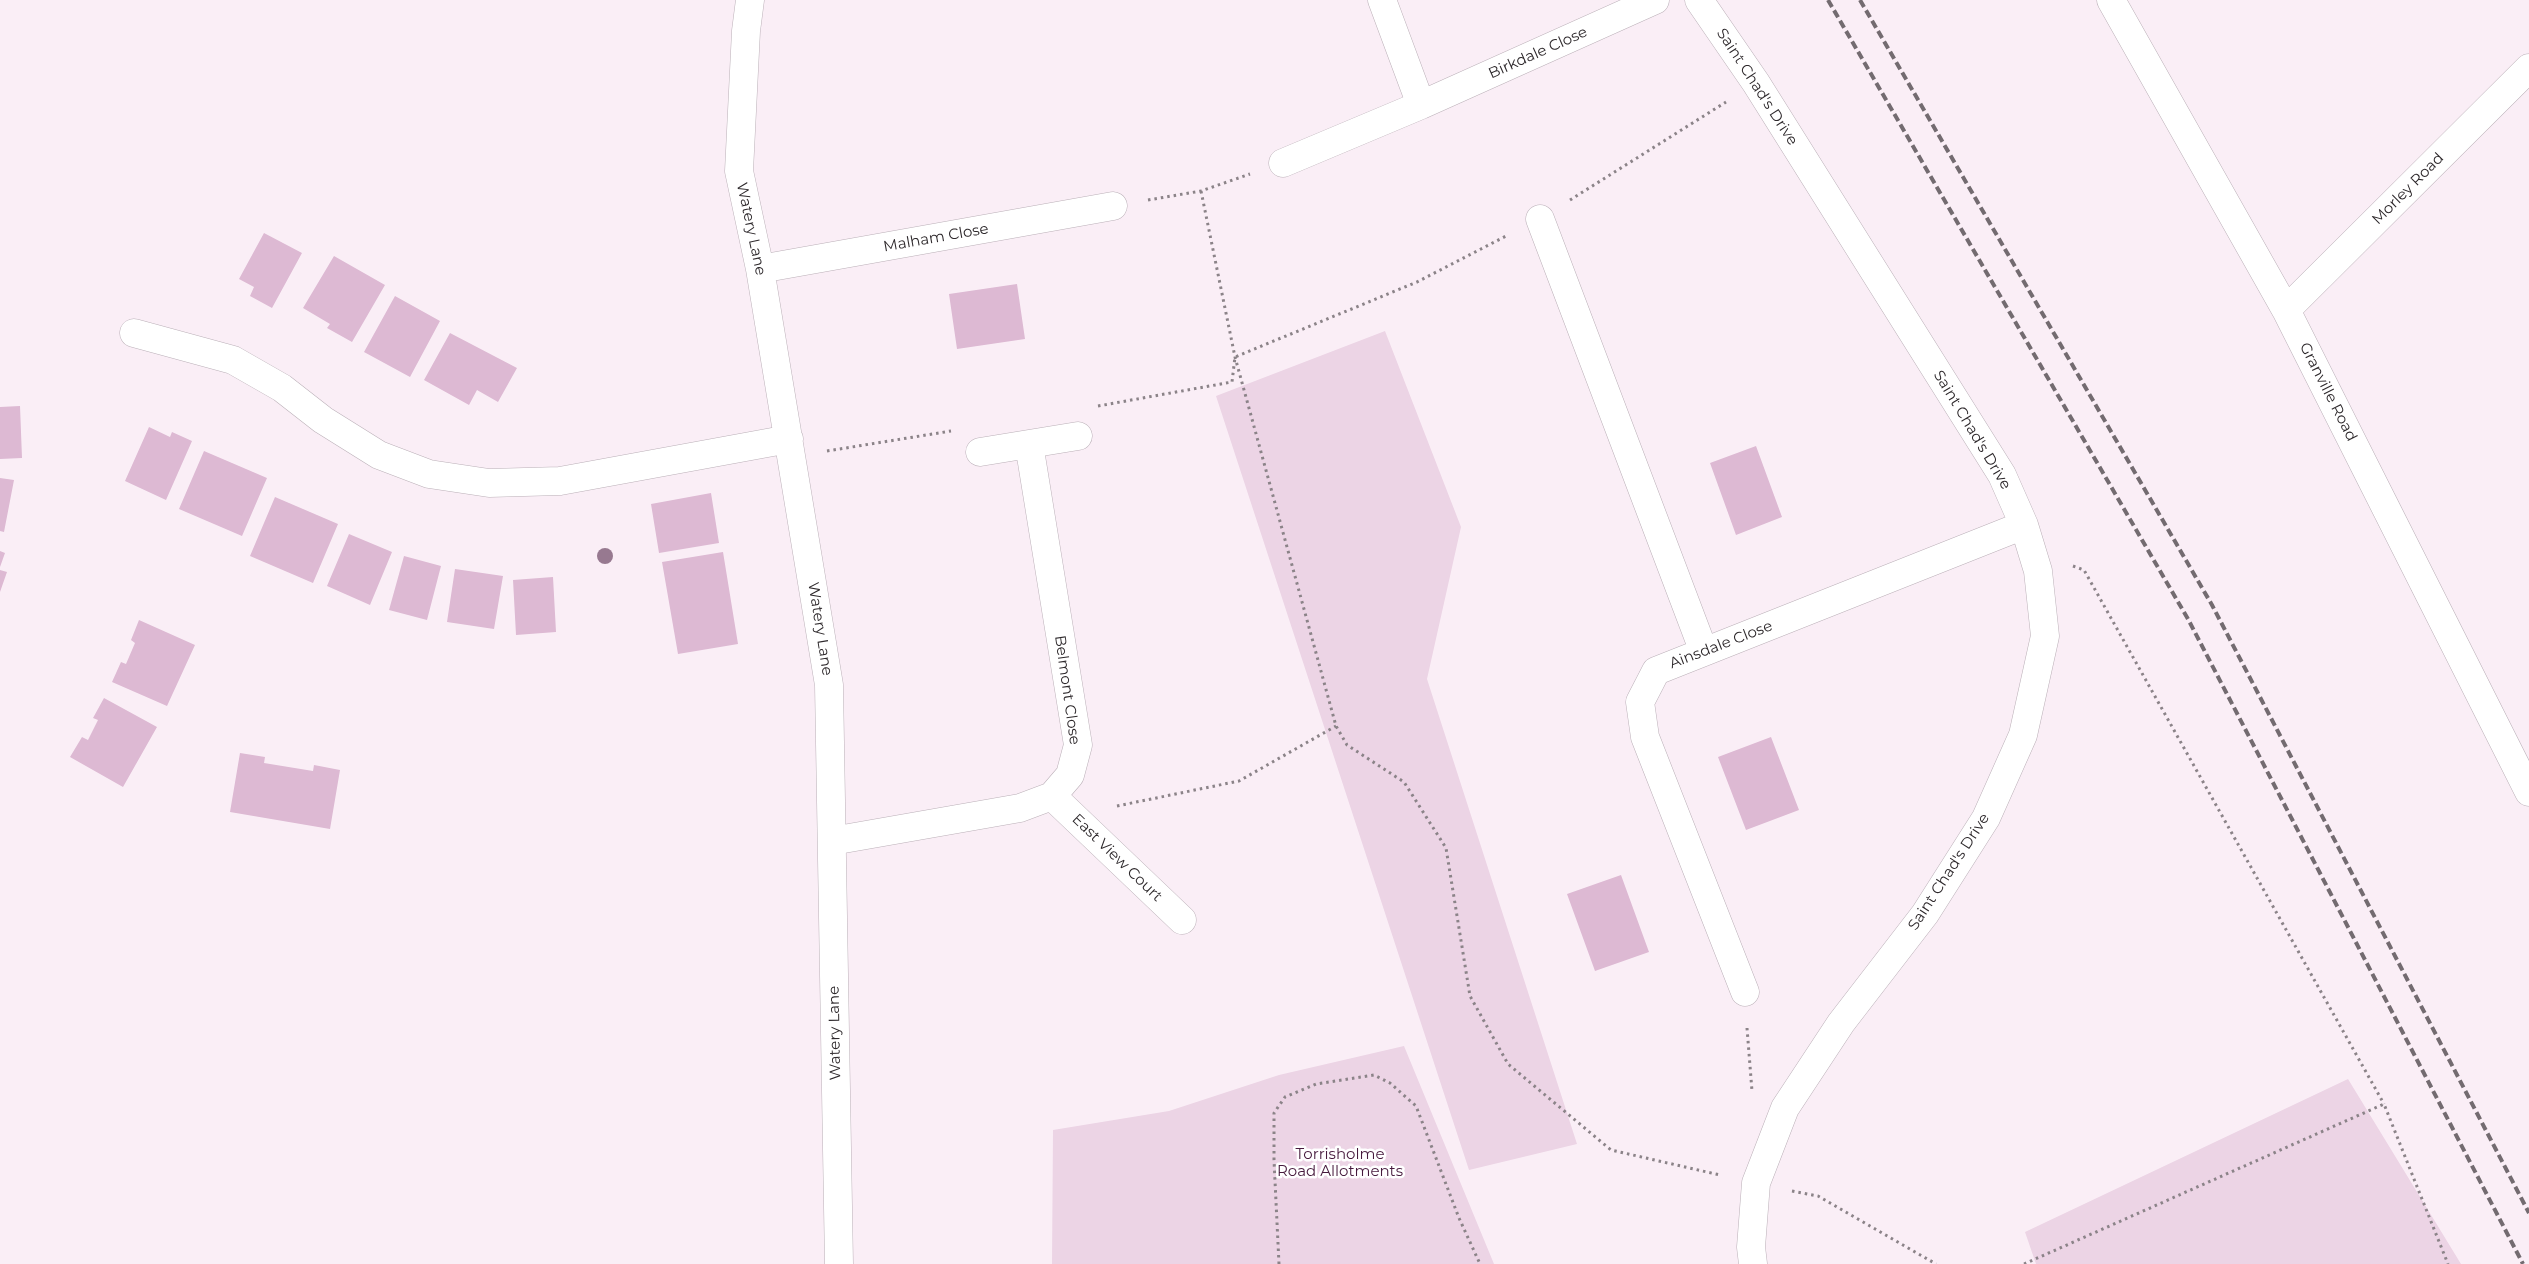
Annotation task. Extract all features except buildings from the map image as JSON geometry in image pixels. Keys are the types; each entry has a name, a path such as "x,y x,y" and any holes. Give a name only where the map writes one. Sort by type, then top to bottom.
{"street":[{"name":"Watery Lane","path":"750,0 746,31 739,172 760,269 829,686 838,1264"},
{"path":"1382,0 1421,105"},
{"name":"Birkdale Close","path":"1283,163 1421,105 1655,0"},
{"name":"Saint Chad's Drive","path":"1699,0 1756,83 2002,474 2027,536 2038,572 2045,636 2023,735 1986,818 1925,914 1841,1023 1785,1108 1756,1183 1751,1247 1753,1264"},
{"name":"Granville Road","path":"2110,0 2286,310 2529,792"},
{"name":"Morley Road","path":"2286,310 2529,68"},
{"name":"Malham Close","path":"760,269 1113,206"},
{"path":"1540,219 1704,652"},
{"path":"134,333 233,360 282,388 323,420 379,455 429,474 489,483 560,481 789,439"},
{"path":"980,452 1078,436"},
{"name":"Belmont Close","path":"832,841 1020,808 1052,796 1070,776 1078,745 1028,444"},
{"name":"Ainsdale Close","path":"1745,992 1645,737 1640,702 1656,671 2027,536"},
{"name":"East View Court","path":"1052,796 1182,920"}],"path":[{"path":"1235,357 1417,282 1540,219 1756,83"},
{"path":"1113,206 1201,191 1283,163"},
{"path":"1201,191 1235,357 1336,726 1347,745 1404,782 1446,848 1470,996 1508,1064 1611,1150 1818,1196 1936,1264"},
{"path":"1090,408 1232,382 1235,357"},
{"path":"819,452 956,430"},
{"path":"2027,536 2084,570 2384,1104 2448,1264"},
{"path":"1113,807 1240,781 1336,726"},
{"path":"1745,992 1751,1091 1785,1108"},
{"path":"1279,1264 1274,1160 1274,1113 1285,1097 1316,1084 1374,1075 1390,1083 1416,1106 1459,1218 1480,1264"},
{"path":"2024,1264 2384,1104"}],"green space":[{"path":"1385,331 1461,527 1427,679 1577,1144 1469,1170 1216,396"},
{"name":"Torrisholme Road Allotments","path":"1404,1046 1494,1264 1052,1264 1053,1130 1169,1111 1279,1075"},
{"path":"2348,1079 2461,1264 2036,1264 2025,1232"}],"railway":[{"path":"1828,0 2188,619 2523,1264"},
{"path":"1860,0 2212,605 2529,1213"}]}
